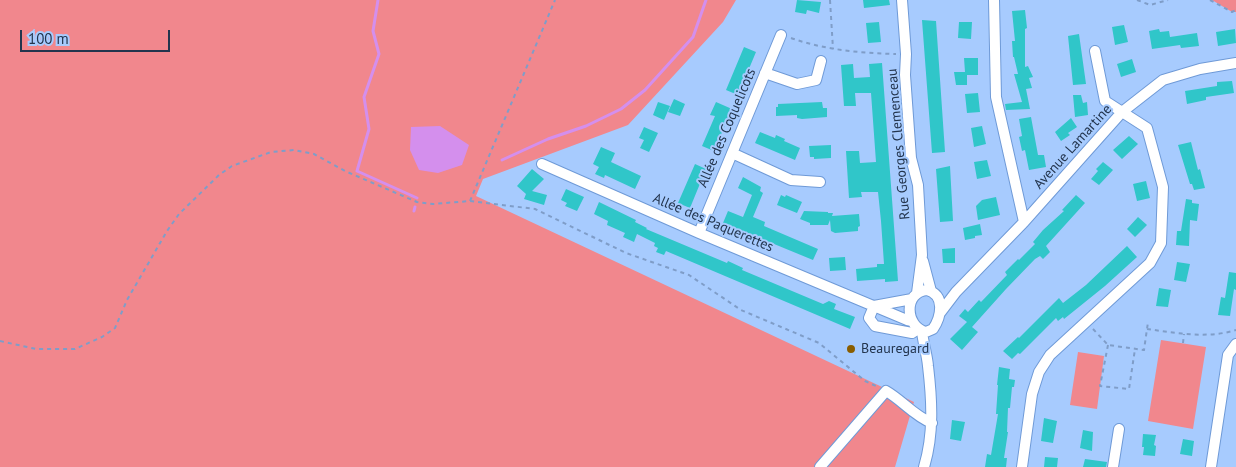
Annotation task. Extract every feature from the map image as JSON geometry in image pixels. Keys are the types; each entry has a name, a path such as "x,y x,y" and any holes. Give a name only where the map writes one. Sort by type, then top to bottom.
{"street":[{"name":"Rue Georges Clemenceau","path":"902,0 906,54 905,75 912,158 918,185 922,255 934,293 939,302 940,313"},
{"path":"994,0 996,97 1024,222"},
{"name":"Allée des Coquelicots","path":"699,233 781,35"},
{"path":"1022,467 1032,394 1039,372 1050,355 1150,263 1161,243 1164,187 1147,128 1106,101 1095,51"},
{"path":"766,73 797,84 816,80 821,61"},
{"name":"Avenue Lamartine","path":"940,313 956,292 1024,222 1122,112 1163,80 1200,69 1236,63"},
{"path":"732,153 790,180 820,182"},
{"name":"Allée des Paquerettes","path":"542,164 699,233 907,320 921,328"},
{"name":"Rue Georges Clemenceau","path":"922,255 914,296 910,306 921,328 928,364 932,423 930,446 924,467"},
{"path":"940,313 936,325 912,332 875,326 869,318 874,306 914,296 920,291 934,293 956,292"},
{"path":"1211,467 1228,355 1236,344"},
{"path":"820,467 886,391 923,419 932,423"},
{"path":"1113,467 1119,430"}],"path":[{"path":"470,200 555,0"},
{"path":"830,0 833,50"},
{"path":"1137,0 1150,5 1168,0"},
{"path":"1210,0 1232,12 1236,10"},
{"path":"781,35 833,50 906,54"},
{"path":"0,341 36,349 75,349 102,337 115,328 128,300 179,214 232,166 271,152 294,150 314,154 345,171 417,202 433,204 470,200 535,209 626,252 689,275 741,310 819,343 866,381 886,391"},
{"path":"1086,322 1108,345 1144,350 1148,322"},
{"path":"1147,329 1184,334 1213,335 1236,330"},
{"path":"1183,343 1184,334"},
{"path":"1108,345 1100,386 1129,389 1136,349"}],"shaded area":[{"path":"0,0 736,0 723,22 628,125 483,179 476,196 914,402 895,467 0,467"},
{"path":"1212,0 1236,0 1236,12 1232,12"},
{"path":"440,126 469,145 462,165 438,173 419,170 410,150 411,127"},
{"path":"1161,340 1206,347 1193,429 1148,421"},
{"path":"1078,352 1104,356 1097,409 1070,405"}],"building":[{"path":"797,0 821,2 819,13 807,10 806,14 795,12"},
{"path":"863,0 889,0 890,5 864,8"},
{"path":"1025,10 1027,28 1025,29 1025,67 1028,66 1033,77 1029,78 1032,88 1026,89 1030,109 1006,110 1005,104 1022,102 1014,74 1018,74 1013,57 1012,41 1015,41 1012,11"},
{"path":"922,20 936,21 945,152 932,153"},
{"path":"879,22 881,42 868,43 866,23"},
{"path":"959,22 972,22 971,39 958,38"},
{"path":"1124,25 1128,42 1115,45 1112,27"},
{"path":"1159,29 1160,32 1169,31 1170,37 1197,33 1199,46 1181,48 1180,45 1152,49 1149,31"},
{"path":"1235,29 1236,43 1218,46 1216,32"},
{"path":"1079,34 1086,84 1073,85 1068,36"},
{"path":"744,47 756,52 738,95 726,90"},
{"path":"964,58 978,58 978,75 967,75 967,85 956,85 954,72 965,72"},
{"path":"1132,59 1136,72 1121,77 1117,64"},
{"path":"882,63 898,281 885,282 885,279 857,281 856,269 877,267 877,264 884,264 881,221 878,192 861,192 862,197 849,198 846,151 859,151 860,163 876,162 871,93 855,93 856,106 844,106 841,65 853,64 854,78 870,77 869,64"},
{"path":"1232,81 1234,93 1206,97 1206,100 1187,104 1185,91 1217,86 1217,82"},
{"path":"978,93 980,112 967,113 965,94"},
{"path":"1073,95 1081,95 1083,103 1087,102 1088,115 1075,117"},
{"path":"674,99 685,104 680,116 668,112"},
{"path":"658,102 670,106 664,120 653,115"},
{"path":"716,102 732,109 714,151 702,146 715,116 710,115"},
{"path":"822,102 823,108 827,108 827,117 802,119 797,118 797,115 776,116 778,104"},
{"path":"1031,117 1038,155 1044,155 1046,167 1029,170 1025,150 1022,151 1019,137 1022,136 1019,119"},
{"path":"1071,118 1077,127 1061,141 1055,132"},
{"path":"982,126 986,144 974,147 971,128"},
{"path":"644,127 658,133 649,152 640,148 644,140 639,138"},
{"path":"760,132 775,138 776,135 800,148 795,160 755,143"},
{"path":"1129,136 1138,144 1122,159 1113,150"},
{"path":"1191,142 1205,188 1194,190 1192,184 1190,184 1178,145"},
{"path":"831,145 831,158 814,159 814,157 810,157 809,146"},
{"path":"601,147 615,153 611,162 641,176 635,189 605,175 604,178 595,174 599,167 593,164"},
{"path":"987,160 991,176 977,179 974,162"},
{"path":"1103,162 1113,170 1099,185 1091,179 1098,171 1096,169"},
{"path":"695,164 706,169 690,208 678,203"},
{"path":"950,166 953,221 940,222 936,169"},
{"path":"532,169 544,179 532,191 547,195 544,205 524,199 526,194 517,186"},
{"path":"743,177 761,187 760,191 763,193 753,217 765,222 764,226 818,249 813,260 723,223 728,211 743,217 752,195 738,188"},
{"path":"1146,181 1150,198 1137,201 1133,184"},
{"path":"566,189 584,197 577,211 565,206 567,203 561,200"},
{"path":"781,195 785,197 786,195 802,202 797,213 777,205"},
{"path":"1076,195 1085,203 1046,246 1050,252 1043,259 1040,256 1035,259 1006,289 972,327 978,332 962,350 950,339 967,322 959,316 965,309 968,312 979,300 981,302 1007,275 1005,272 1035,244 1033,242 1043,230 1064,211 1062,210"},
{"path":"996,197 1000,215 978,220 976,206 982,200"},
{"path":"1186,199 1192,200 1192,203 1199,204 1197,221 1190,220 1189,246 1176,245 1177,231 1181,231"},
{"path":"599,202 636,220 635,222 646,229 727,263 728,261 743,268 742,270 823,304 829,301 836,304 834,309 855,317 850,329 666,251 664,255 656,252 658,248 654,246 655,243 637,234 634,242 623,237 625,233 607,225 608,221 594,214"},
{"path":"804,211 828,212 833,213 832,216 859,214 860,226 858,231 835,233 831,231 830,220 828,225 810,225 810,223 800,219"},
{"path":"1138,217 1147,225 1135,237 1127,229"},
{"path":"980,224 982,235 965,240 963,228"},
{"path":"1127,246 1137,257 1105,286 1064,319 1063,317 1058,321 1056,318 1020,354 1018,353 1012,359 1003,351 1019,338 1059,298 1063,303 1086,285"},
{"path":"955,248 955,263 943,263 942,249"},
{"path":"845,257 846,270 830,271 829,258"},
{"path":"1177,262 1190,264 1186,282 1174,280"},
{"path":"1229,272 1236,273 1236,290 1234,289 1230,316 1218,315 1221,297 1225,298"},
{"path":"1159,288 1171,290 1168,307 1156,306"},
{"path":"999,367 1010,369 1009,379 1015,380 1014,387 1012,387 1010,408 1008,408 1008,432 1004,458 1007,458 1006,467 985,467 987,454 991,455 998,414 996,414"},
{"path":"1044,418 1057,421 1053,443 1041,441"},
{"path":"952,420 965,422 961,441 950,439"},
{"path":"1083,430 1093,432 1092,451 1080,448"},
{"path":"1143,434 1156,435 1154,445 1156,446 1155,456 1143,455"},
{"path":"1183,439 1194,441 1192,456 1180,454"},
{"path":"1045,457 1058,458 1057,467 1044,467"},
{"path":"1085,459 1107,462 1106,467 1083,467"}],"waterway":[{"path":"378,0 373,31 379,54 364,97 369,129 357,171 417,198"},
{"path":"502,160 548,139 586,126 621,109 645,90 693,37 706,0"},
{"path":"414,211 415,207"}],"place":[{"name":"Beauregard","path":"851,349"}]}
